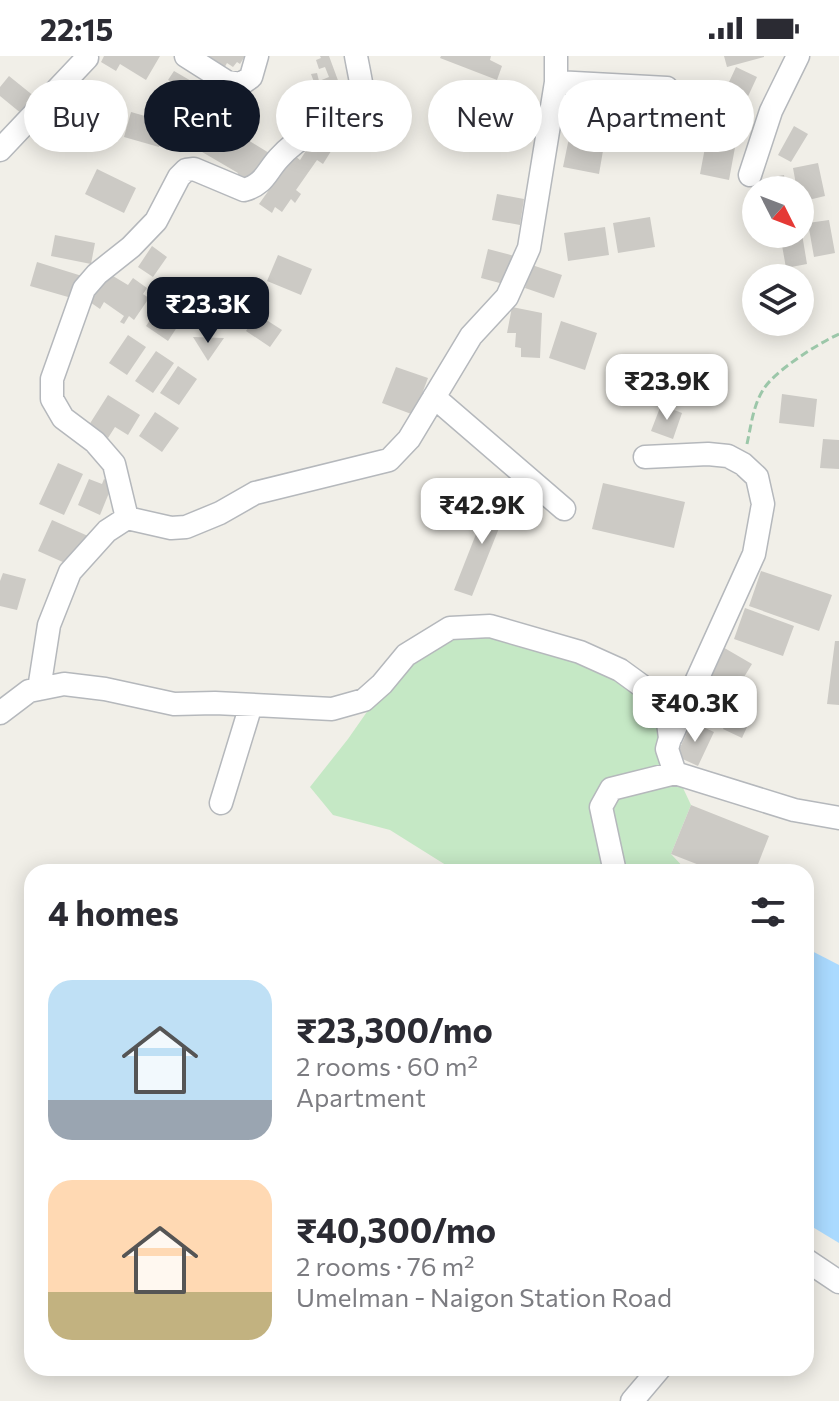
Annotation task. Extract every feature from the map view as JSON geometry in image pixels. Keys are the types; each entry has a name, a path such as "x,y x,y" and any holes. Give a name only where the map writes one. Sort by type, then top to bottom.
{"street":[{"path":"186,56 227,82 241,84 251,77 257,56"},
{"path":"127,518 114,464 95,442 63,418 52,399 52,379 84,289 156,221 179,177 186,170 194,169 244,190 263,181 276,160 315,130 357,125 362,121 365,110 356,56"},
{"path":"39,689 49,625 70,572 107,531 127,518 171,528 186,527 220,513 255,493 389,460 409,439 471,336 507,297 529,248 556,82 556,56"},
{"path":"750,175 771,111 798,56"},
{"path":"0,150 84,57"},
{"path":"434,397 564,509"},
{"path":"645,457 728,456 757,477 763,504 754,554 670,738 667,749 675,773"},
{"path":"0,713 29,691 64,684 105,689 174,704 332,709 364,700 406,655 450,628 490,626 580,652 620,670 661,700 666,707 670,738"},
{"path":"221,803 251,705"},
{"path":"613,864 601,807 611,789 675,773 794,810 839,818"},
{"path":"814,1265 839,1282"},
{"path":"632,1401 653,1376"}],"path":[{"path":"743,464 754,412 764,388 789,364 839,334"}],"green space":[{"path":"449,624 578,656 665,707 676,773 691,805 671,854 680,864 444,864 390,830 333,815 310,787 385,686"}],"water":[{"path":"814,952 839,965 839,1243 814,1228"}],"building":[{"path":"104,56 160,56 146,80 120,64 116,71 101,62"},
{"path":"197,56 245,56 240,64 237,62 233,67 227,63 222,72"},
{"path":"329,56 338,80 322,80 329,77 325,67 319,69 316,60"},
{"path":"491,56 490,60 502,66 497,80 440,58"},
{"path":"724,56 764,56 764,57 727,67"},
{"path":"736,67 757,77 754,83 754,80 730,80"},
{"path":"174,71 190,80 168,80"},
{"path":"9,76 24,88 22,114 0,96 0,87"},
{"path":"131,112 144,116 144,143 128,138"},
{"path":"794,126 808,134 791,162 778,155"},
{"path":"260,147 274,156 256,181 248,176 245,180 202,152 260,152"},
{"path":"305,152 330,152 323,164 317,160 296,190 301,194 295,203 291,199 282,212 275,207 272,213 259,204 294,155 300,160"},
{"path":"566,152 603,152 599,174 563,167"},
{"path":"704,152 734,152 729,180 700,174"},
{"path":"818,163 825,196 814,199 814,176 794,176 793,168"},
{"path":"97,169 136,188 124,213 85,194"},
{"path":"497,194 524,199 520,225 492,220"},
{"path":"650,217 655,247 618,253 613,223"},
{"path":"829,220 835,253 814,257 814,222"},
{"path":"605,227 609,255 568,261 564,233"},
{"path":"55,235 95,243 91,264 51,256"},
{"path":"152,246 167,257 153,277 138,267"},
{"path":"782,248 804,248 807,264 785,264"},
{"path":"488,249 518,257 511,286 481,278"},
{"path":"278,255 312,269 301,295 267,281"},
{"path":"37,262 82,276 75,299 30,286"},
{"path":"532,265 562,275 554,298 525,288"},
{"path":"105,274 128,285 133,278 147,288 143,294 149,298 134,320 129,316 124,324 120,322 124,316 104,302 100,309 87,300"},
{"path":"225,282 253,296 241,319 213,305"},
{"path":"165,298 187,312 168,341 146,326"},
{"path":"512,307 542,313 540,358 521,357 521,348 515,347 516,333 507,333"},
{"path":"257,314 282,330 270,347 246,331"},
{"path":"561,321 597,333 585,370 549,358"},
{"path":"128,335 146,347 127,375 109,363"},
{"path":"193,337 224,338 208,361"},
{"path":"156,351 174,363 153,393 135,381"},
{"path":"696,363 723,370 720,380 712,377 707,396 688,391"},
{"path":"178,366 197,379 179,405 160,393"},
{"path":"396,367 428,378 414,415 382,403"},
{"path":"782,394 817,399 814,427 779,423"},
{"path":"108,395 140,415 128,435 115,427 108,438 89,425"},
{"path":"661,405 682,413 673,439 651,431"},
{"path":"155,412 179,428 162,452 139,436"},
{"path":"823,439 839,440 839,469 820,468"},
{"path":"58,463 83,474 64,515 39,504"},
{"path":"89,479 102,484 104,479 113,483 100,515 78,505"},
{"path":"603,483 685,502 674,548 592,529"},
{"path":"491,496 509,503 472,596 454,590"},
{"path":"52,520 88,536 74,567 38,551"},
{"path":"761,571 832,595 819,631 749,606"},
{"path":"3,573 26,579 17,610 0,606"},
{"path":"745,608 794,626 783,656 734,639"},
{"path":"835,641 839,641 839,705 827,704"},
{"path":"721,646 752,664 738,687 730,682 718,702 695,688"},
{"path":"737,698 756,707 742,738 723,729"},
{"path":"692,722 714,732 698,766 676,756"},
{"path":"691,805 769,836 758,864 697,864 671,854"}]}
